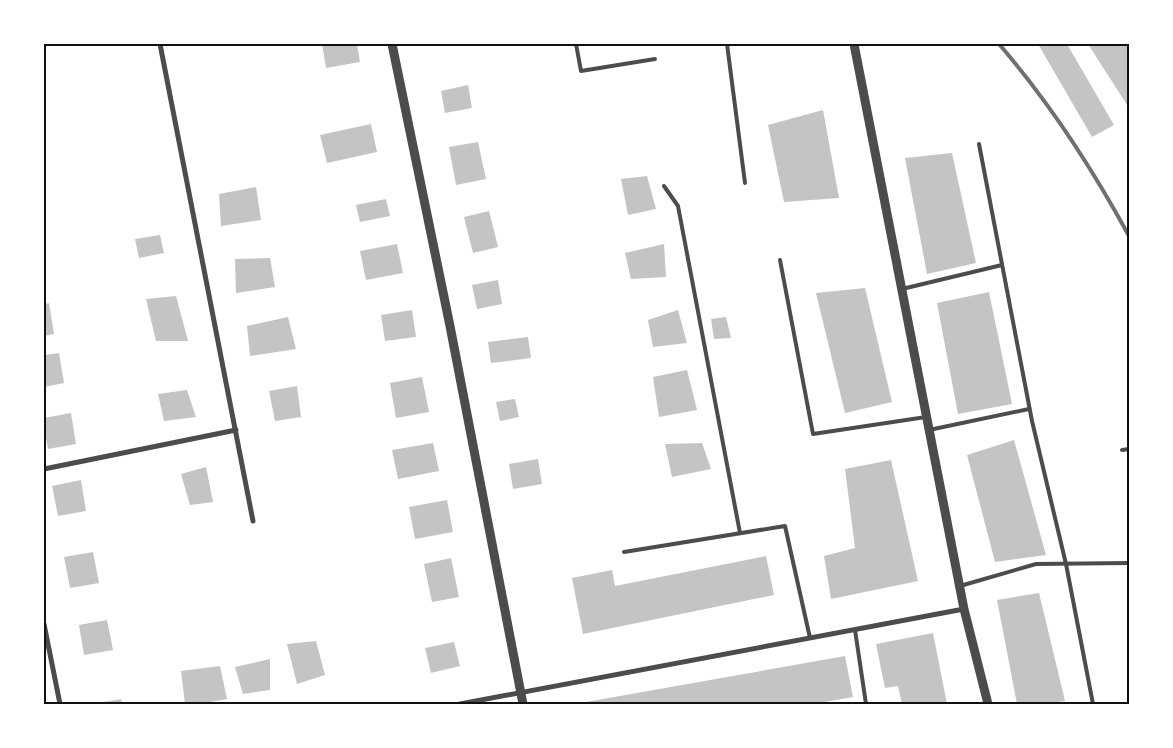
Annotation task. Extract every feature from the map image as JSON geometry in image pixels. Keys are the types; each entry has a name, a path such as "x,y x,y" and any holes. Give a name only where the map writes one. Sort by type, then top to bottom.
{"street":[{"path":"160,44 253,521"},
{"path":"392,44 450,326 523,704"},
{"path":"854,44 964,609 988,704"},
{"path":"44,469 236,430"},
{"path":"460,704 964,609"},
{"path":"44,624 60,704"}],"lane":[{"path":"576,44 581,70 655,59"},
{"path":"727,44 745,183"},
{"path":"979,144 1029,409 1066,564 1093,704"},
{"path":"664,186 678,206 740,533"},
{"path":"780,260 813,434 926,417"},
{"path":"901,289 1002,265"},
{"path":"929,430 1029,409"},
{"path":"1122,450 1129,449"},
{"path":"624,552 785,526 810,638"},
{"path":"960,586 1036,564 1129,564"},
{"path":"855,630 866,704"}],"building":[{"path":"322,44 357,44 360,62 326,68"},
{"path":"1038,44 1067,44 1114,125 1092,137"},
{"path":"1088,44 1129,44 1129,108"},
{"path":"468,85 472,108 445,113 441,91"},
{"path":"823,110 839,198 784,202 768,125"},
{"path":"371,124 377,152 327,163 320,135"},
{"path":"478,142 486,179 456,185 449,147"},
{"path":"952,153 976,263 927,274 905,158"},
{"path":"647,176 656,209 628,215 621,179"},
{"path":"256,187 261,220 221,226 219,194"},
{"path":"386,199 390,216 360,222 356,205"},
{"path":"489,211 498,247 473,253 464,217"},
{"path":"160,235 164,253 139,258 135,239"},
{"path":"397,244 403,273 366,280 360,251"},
{"path":"664,244 666,277 631,279 625,253"},
{"path":"270,258 275,287 236,293 235,259"},
{"path":"498,280 502,304 477,309 472,285"},
{"path":"865,288 892,402 845,413 816,293"},
{"path":"989,292 1012,404 958,414 937,303"},
{"path":"176,296 188,341 156,341 146,299"},
{"path":"49,303 54,334 44,336 44,304"},
{"path":"412,310 416,337 385,341 381,315"},
{"path":"678,310 687,343 653,347 648,320"},
{"path":"288,317 296,349 250,356 247,326"},
{"path":"726,317 731,338 714,339 711,319"},
{"path":"528,337 531,358 491,363 488,342"},
{"path":"59,353 64,383 44,387 44,355"},
{"path":"687,370 697,410 659,417 653,377"},
{"path":"422,377 429,412 396,418 390,383"},
{"path":"297,386 301,417 275,421 269,391"},
{"path":"187,390 196,417 164,421 158,394"},
{"path":"515,399 519,417 500,421 496,402"},
{"path":"71,413 76,444 48,449 44,418"},
{"path":"1014,440 1046,555 995,562 967,455"},
{"path":"433,443 439,471 398,479 392,450"},
{"path":"702,443 711,469 672,477 665,444"},
{"path":"538,459 542,484 513,489 509,464"},
{"path":"891,460 918,581 831,599 824,556 855,548 845,469"},
{"path":"206,467 213,502 190,505 181,474"},
{"path":"81,480 86,511 58,516 52,486"},
{"path":"447,500 453,532 415,539 409,507"},
{"path":"93,552 99,583 70,588 64,557"},
{"path":"766,556 774,595 583,634 572,578 612,570 615,586"},
{"path":"451,558 459,597 432,602 424,564"},
{"path":"1039,593 1065,701 1043,704 1017,704 997,600"},
{"path":"107,620 113,650 84,655 79,625"},
{"path":"933,633 947,704 902,704 898,686 885,688 876,644"},
{"path":"316,641 325,675 297,684 287,644"},
{"path":"454,642 460,666 431,673 425,648"},
{"path":"845,656 853,697 813,704 586,704 586,702"},
{"path":"270,659 270,690 243,694 235,667"},
{"path":"220,666 227,699 199,704 185,704 181,671"},
{"path":"121,699 122,704 97,704 97,703"}],"railway":[{"path":"999,44 1069,136 1129,236"}]}
